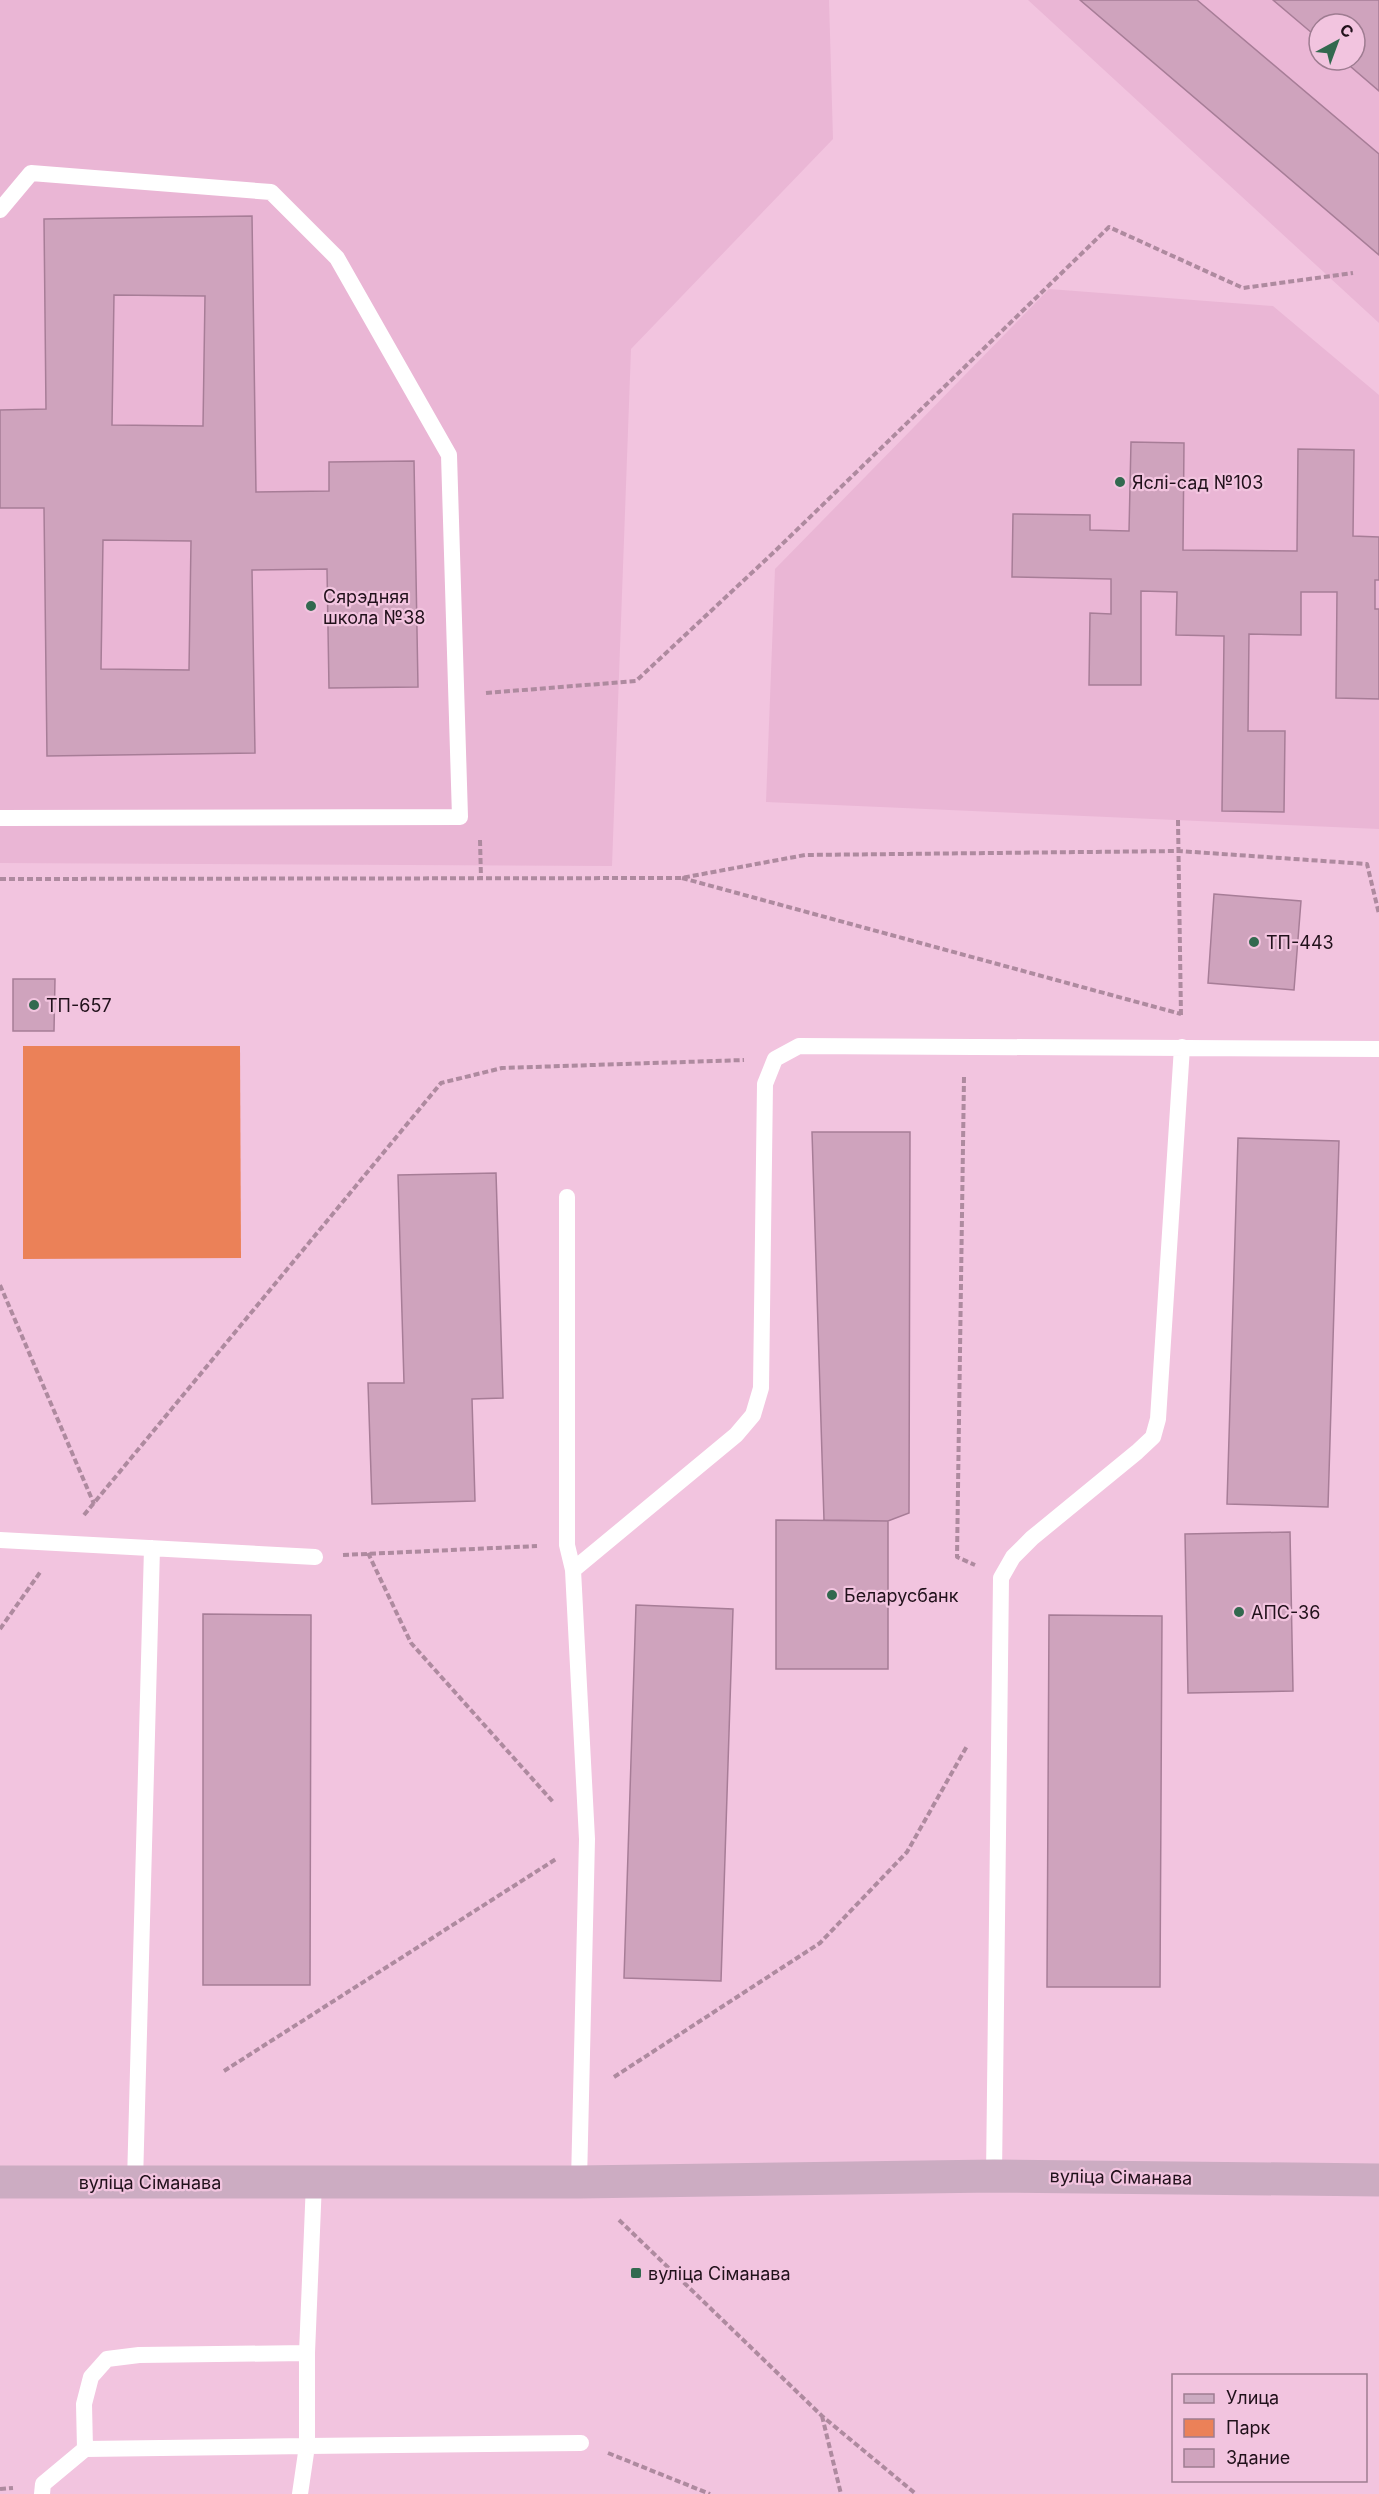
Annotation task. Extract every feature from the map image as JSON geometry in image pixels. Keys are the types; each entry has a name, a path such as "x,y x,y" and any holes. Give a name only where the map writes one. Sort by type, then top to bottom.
{"main road":[{"name":"вуліца Сіманава","path":"0,2182 579,2182 994,2176 1379,2180"}],"lane":[{"path":"0,210 31,173 271,192 337,258 449,455 460,817 0,818"},
{"path":"573,1570 736,1435 753,1415 760,1388 765,1084 775,1059 799,1046 1379,1049"},
{"path":"994,2176 1001,1578 1013,1557 1032,1538 1153,1437 1158,1419 1182,1047"},
{"path":"567,1197 567,1545 573,1570 587,1839 579,2182"},
{"path":"0,1540 315,1557"},
{"path":"135,2182 152,1548"},
{"path":"300,2494 307,2446 307,2353 314,2182"},
{"path":"85,2449 84,2404 91,2377 107,2359 139,2355 307,2353"},
{"path":"42,2494 43,2484 85,2449 581,2443"}],"path":[{"path":"478,694 636,681 773,553 1109,227 1243,288 1353,273"},
{"path":"1178,820 1182,1047"},
{"path":"480,832 481,878"},
{"path":"0,879 681,878 805,855 1179,851 1367,864 1379,914"},
{"path":"681,878 1181,1014"},
{"path":"965,1046 957,1557 1001,1578"},
{"path":"0,1629 61,1544 94,1503 441,1083 502,1068 775,1059"},
{"path":"0,1285 94,1503"},
{"path":"224,2071 587,1839 411,1642 368,1553 567,1545"},
{"path":"614,2077 820,1943 907,1852 971,1738"},
{"path":"579,2182 822,2416 916,2494"},
{"path":"822,2416 840,2494"},
{"path":"581,2443 710,2494"}],"shaded area":[{"name":"Сярэдняя школа №38","path":"0,0 829,0 833,139 631,349 612,866 0,863"},
{"path":"1028,0 1379,0 1379,323"},
{"name":"Яслі-сад №103","path":"1049,289 1273,306 1379,395 1379,829 766,802 775,569"}],"green space":[{"path":"23,1046 240,1046 241,1258 23,1259"}],"building":[{"path":"1080,0 1197,0 1379,154 1379,255"},
{"path":"1273,0 1379,0 1379,91 1357,72 1367,72 1367,12 1307,12 1307,29"},
{"path":"252,216 256,492 329,491 329,462 414,461 418,687 329,688 327,569 252,570 255,753 47,756 44,508 0,508 0,410 46,409 44,219","holes":["114,295 205,296 203,426 112,425","103,540 191,541 189,670 101,669"]},
{"path":"1131,442 1184,443 1183,550 1297,551 1298,449 1354,450 1353,536 1379,537 1379,580 1375,580 1375,609 1379,609 1379,699 1336,698 1337,592 1301,592 1301,635 1249,634 1248,731 1285,731 1284,812 1222,811 1224,636 1176,635 1177,592 1141,591 1141,685 1089,685 1090,613 1111,614 1111,579 1012,577 1013,514 1090,515 1090,530 1129,531"},
{"name":"ТП-443","path":"1214,894 1301,901 1294,990 1208,983"},
{"name":"ТП-657","path":"13,979 55,979 54,1031 13,1031"},
{"path":"812,1132 910,1132 909,1513 888,1521 824,1520"},
{"path":"1238,1138 1339,1141 1328,1507 1227,1504"},
{"path":"496,1173 503,1398 472,1399 475,1501 372,1504 368,1383 404,1383 398,1175"},
{"name":"Беларусбанк","path":"776,1520 888,1521 888,1669 776,1669"},
{"name":"АПС-36","path":"1290,1532 1293,1691 1188,1693 1185,1534"},
{"path":"636,1605 733,1609 721,1981 624,1978"},
{"path":"203,1614 311,1615 310,1985 203,1985"},
{"path":"1049,1615 1162,1616 1160,1987 1047,1987"}],"place":[{"name":"Яслі-сад №103","path":"1120,482"},
{"name":"Сярэдняя школа №38","path":"311,606"},
{"name":"ТП-443","path":"1254,942"},
{"name":"ТП-657","path":"34,1005"},
{"name":"Беларусбанк","path":"832,1595"},
{"name":"АПС-36","path":"1239,1612"},
{"name":"вуліца Сіманава","path":"636,2273"}]}
